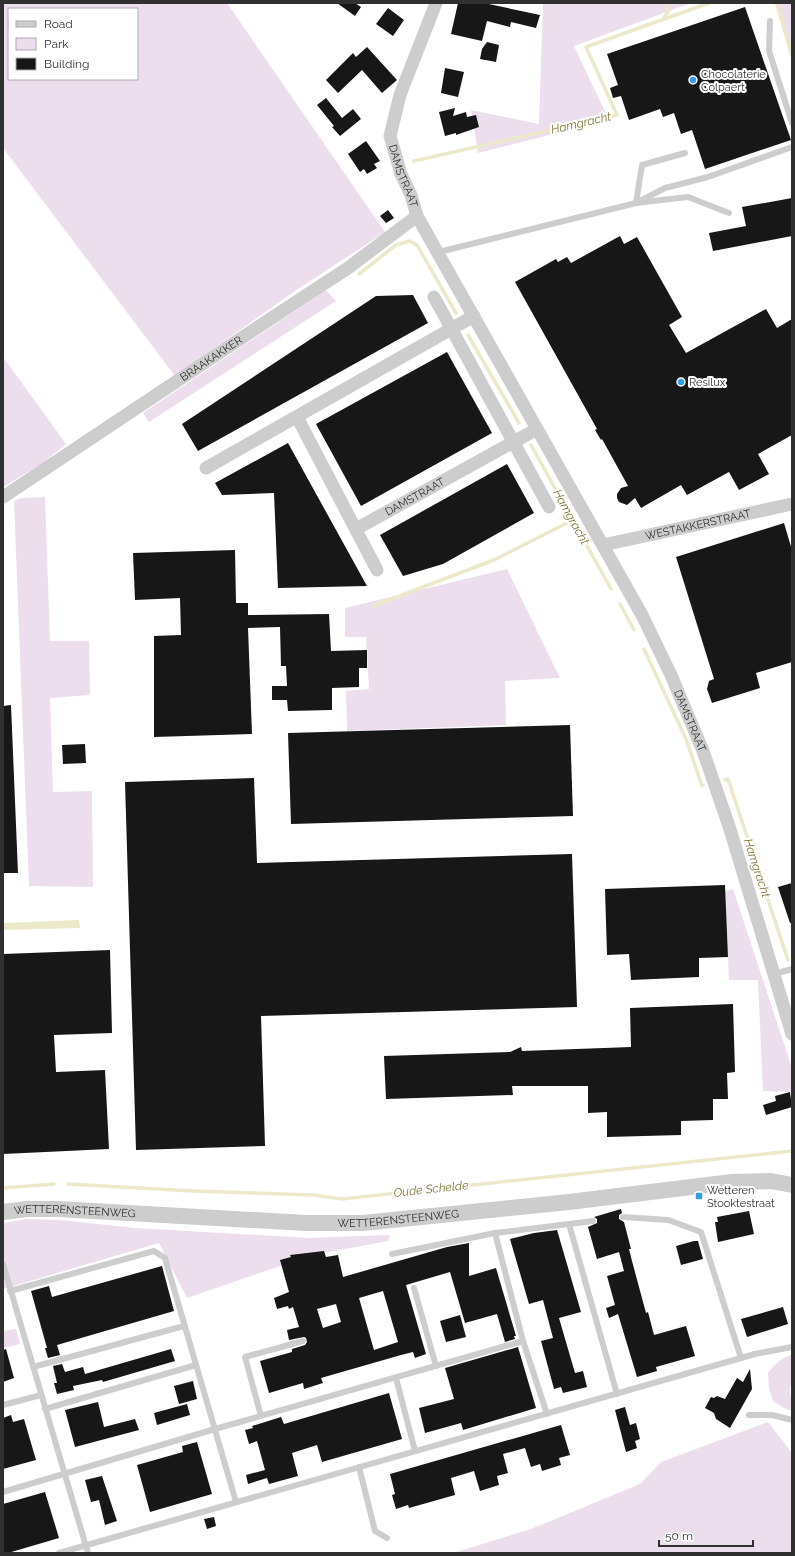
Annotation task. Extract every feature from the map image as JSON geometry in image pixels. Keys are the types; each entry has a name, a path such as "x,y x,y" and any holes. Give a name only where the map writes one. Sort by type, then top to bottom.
{"street":[{"name":"DAMSTRAAT","path":"436,3 400,95 390,136 401,174 411,195 417,216 439,252 578,502 604,545 646,621 671,674 704,751 729,826 792,1034"},
{"name":"BRAAKAKKER","path":"3,497 348,268 417,216"},
{"path":"434,297 550,507"},
{"path":"206,468 474,316"},
{"path":"297,417 377,570"},
{"name":"DAMSTRAAT","path":"356,529 537,429"},
{"name":"WESTAKKERSTRAAT","path":"604,545 792,504"},
{"name":"WETTERENSTEENWEG","path":"3,1212 27,1209 58,1209 306,1223 362,1223 561,1203 732,1182 771,1181 792,1185"}],"lane":[{"path":"770,21 769,51 792,123"},
{"path":"636,203 665,188 708,177 792,147"},
{"path":"636,203 642,165 684,154"},
{"path":"439,252 636,203 688,197 729,213"},
{"path":"774,974 792,969"},
{"path":"623,1217 668,1220 701,1232 741,1358"},
{"path":"392,1254 495,1233 593,1221"},
{"path":"569,1224 617,1394"},
{"path":"495,1233 523,1341 547,1414"},
{"path":"10,1291 154,1251 165,1258 236,1502"},
{"path":"3,1264 32,1367 88,1553"},
{"path":"414,1288 436,1366"},
{"path":"32,1367 184,1326"},
{"path":"261,1416 245,1357 303,1341"},
{"path":"3,1492 215,1429 523,1341"},
{"path":"59,1553 741,1358 792,1347"},
{"path":"45,1409 196,1365"},
{"path":"396,1378 415,1451"},
{"path":"3,1405 41,1395"},
{"path":"749,1415 772,1415 792,1420"},
{"path":"359,1467 375,1531 387,1538"}],"green space":[{"path":"3,3 227,3 385,232 295,291 175,376 3,148"},
{"path":"543,3 691,3 574,46 609,120 478,153 471,110 539,124"},
{"path":"775,3 792,3 792,61"},
{"path":"326,290 336,301 149,422 143,413"},
{"path":"3,357 66,444 43,463 3,487"},
{"path":"45,497 50,641 89,641 90,695 50,698 53,792 92,791 93,887 29,886 14,501 21,498"},
{"path":"507,569 560,678 505,681 506,725 347,731 346,691 369,689 366,637 345,637 345,608"},
{"path":"733,889 792,1068 792,1092 763,1091 758,980 729,980 725,891"},
{"path":"26,1219 61,1220 135,1228 309,1238 390,1235 388,1241 312,1255 187,1298 159,1243 3,1289 3,1223"},
{"path":"16,1329 20,1344 3,1348 3,1331"},
{"path":"792,1355 792,1385 790,1387 790,1396 792,1396 792,1411 773,1401 769,1388 768,1373 778,1362"},
{"path":"768,1422 792,1453 792,1553 453,1553 531,1529 640,1484 661,1462"}],"shaded area":[{"path":"79,920 80,928 3,930 3,923"}],"building":[{"path":"337,3 355,3 361,7 355,16"},
{"path":"458,3 484,3 540,15 536,28 511,22 510,27 487,21 482,41 451,34"},
{"name":"Chocolaterie Colpaert","path":"745,7 791,140 705,169 692,130 681,134 674,113 663,117 660,109 629,120 621,96 613,98 610,88 618,85 607,54"},
{"path":"388,8 404,20 393,36 376,24"},
{"path":"487,42 499,45 496,62 480,59 482,49"},
{"path":"367,47 397,80 382,93 362,70 338,93 326,80 353,53 356,57"},
{"path":"445,68 464,72 458,97 441,93"},
{"path":"326,98 342,118 353,109 361,119 340,136 317,105"},
{"path":"455,108 453,116 466,112 467,117 476,115 479,127 456,135 456,133 445,136 439,112"},
{"path":"366,141 380,161 374,164 377,168 367,174 364,169 360,172 348,154"},
{"path":"792,198 792,236 713,251 709,233 746,226 742,207"},
{"path":"388,210 394,218 386,223 380,216"},
{"name":"Resilux","path":"620,236 624,244 637,237 682,317 669,325 686,353 766,309 777,328 792,319 792,435 758,454 769,474 739,490 729,472 687,495 681,485 641,508 635,498 627,505 619,502 617,494 621,488 628,486 602,439 601,440 595,430 597,429 515,282 556,259 558,262 567,257 571,263"},
{"path":"413,295 428,323 198,451 182,424 376,296"},
{"path":"447,352 492,433 361,506 316,424"},
{"path":"288,443 367,586 278,588 274,493 222,495 215,483"},
{"path":"507,464 534,513 443,564 403,576 380,535"},
{"path":"784,523 792,550 792,662 756,673 760,688 712,703 707,689 709,681 714,679 676,557"},
{"path":"235,550 236,603 248,603 248,615 329,614 331,651 367,650 367,668 359,668 359,687 332,688 332,710 288,711 287,700 272,700 272,686 287,686 286,666 281,666 280,627 248,628 252,734 154,737 154,636 181,635 180,598 135,600 133,553"},
{"path":"11,705 18,873 3,873 3,706"},
{"path":"570,725 573,816 291,824 288,733"},
{"path":"85,744 86,763 63,764 62,745"},
{"path":"254,778 257,863 572,854 577,1007 261,1016 265,1146 136,1150 125,782"},
{"path":"792,883 792,923 790,923 778,887"},
{"path":"725,885 728,957 699,958 699,977 631,980 629,954 607,955 605,889"},
{"path":"110,950 112,1033 54,1035 56,1072 105,1070 109,1149 3,1154 3,954"},
{"path":"733,1004 735,1072 727,1073 728,1099 713,1099 713,1120 681,1121 681,1135 607,1137 607,1112 588,1113 588,1086 512,1086 513,1095 386,1099 384,1056 510,1052 521,1047 522,1051 631,1047 630,1008"},
{"path":"790,1092 792,1107 766,1115 763,1105 776,1101 775,1096"},
{"path":"621,1209 622,1213 619,1215 619,1219 624,1222 631,1249 629,1249 632,1261 646,1313 648,1312 654,1335 686,1326 695,1356 656,1367 657,1371 637,1377 618,1314 609,1318 606,1308 615,1305 607,1276 624,1271 619,1252 597,1259 588,1227 597,1223 597,1219 594,1217"},
{"path":"749,1211 754,1234 718,1242 715,1222 718,1222 717,1217"},
{"path":"557,1230 581,1312 559,1318 575,1373 583,1371 587,1387 563,1393 561,1387 554,1389 541,1341 553,1338 543,1300 529,1304 510,1239 534,1233"},
{"path":"698,1241 703,1259 681,1265 676,1246"},
{"path":"469,1243 469,1276 496,1268 516,1336 514,1336 515,1339 505,1342 497,1314 465,1323 450,1272 406,1285 426,1354 415,1358 413,1352 321,1378 323,1383 304,1389 303,1383 269,1393 260,1361 292,1352 292,1349 305,1345 307,1342 306,1338 304,1337 289,1340 287,1330 299,1327 293,1307 289,1309 288,1306 277,1309 274,1298 289,1292 280,1260 291,1257 290,1255 324,1251 326,1257 338,1255 343,1277 447,1247","holes":["383,1291 398,1342 374,1350 359,1298","336,1304 341,1322 323,1328 317,1309"]},
{"path":"162,1266 174,1311 57,1345 60,1355 48,1358 45,1348 47,1348 31,1291 49,1286 52,1297"},
{"path":"783,1307 788,1324 747,1337 741,1319"},
{"path":"460,1315 466,1337 446,1342 440,1321"},
{"path":"518,1347 536,1408 463,1430 461,1423 425,1433 419,1408 454,1399 445,1368"},
{"path":"6,1349 14,1378 3,1382 3,1350"},
{"path":"171,1349 175,1361 103,1382 102,1380 73,1386 74,1390 57,1394 54,1383 57,1383 53,1366 62,1364 65,1372 83,1367 85,1374"},
{"path":"750,1369 752,1389 730,1428 716,1419 714,1413 705,1408 711,1397 714,1398 717,1396 725,1399 737,1378 743,1382"},
{"path":"193,1381 197,1399 179,1404 174,1386"},
{"path":"389,1393 402,1439 322,1462 317,1445 292,1453 298,1476 269,1484 267,1478 248,1484 246,1475 265,1470 257,1441 249,1444 245,1430 253,1428 252,1426 281,1417 284,1424"},
{"path":"98,1402 104,1427 135,1419 139,1430 75,1447 65,1410"},
{"path":"187,1404 190,1415 157,1425 154,1413"},
{"path":"625,1407 630,1425 636,1423 640,1439 635,1441 637,1448 626,1452 615,1410"},
{"path":"11,1415 13,1422 24,1419 36,1460 3,1469 3,1418"},
{"path":"561,1425 570,1455 559,1458 561,1465 542,1471 540,1464 531,1467 525,1448 503,1454 508,1473 497,1476 499,1485 480,1491 474,1471 451,1478 455,1495 409,1508 408,1505 396,1509 392,1495 395,1494 390,1474"},
{"path":"197,1442 212,1494 150,1512 137,1465 183,1452 182,1446"},
{"path":"102,1476 117,1521 105,1525 99,1500 91,1502 85,1480"},
{"path":"45,1492 59,1538 8,1553 3,1553 3,1504"},
{"path":"214,1517 216,1526 207,1529 204,1519"}],"waterway":[{"path":"663,19 668,12 666,3"},
{"name":"Hamgracht","path":"414,161 617,115 586,47 709,3"},
{"name":"Hamgracht","path":"777,3 792,56"},
{"name":"Hamgracht","path":"359,274 396,245 410,241 417,245 456,313"},
{"name":"Hamgracht","path":"468,335 519,423"},
{"name":"Hamgracht","path":"531,445 611,589"},
{"path":"373,606 494,560 573,520"},
{"name":"Hamgracht","path":"620,604 634,630"},
{"name":"Hamgracht","path":"644,649 686,739 702,786 703,785"},
{"name":"Hamgracht","path":"725,780 728,779 788,960"},
{"name":"Oude Schelde","path":"68,1184 192,1191 314,1195 342,1199 792,1151"},
{"name":"Oude Schelde","path":"3,1188 54,1184"}],"place":[{"name":"Chocolaterie Colpaert","path":"693,80"},
{"name":"Resilux","path":"681,382"},
{"name":"Wetteren Stooktestraat","path":"699,1196"}]}
